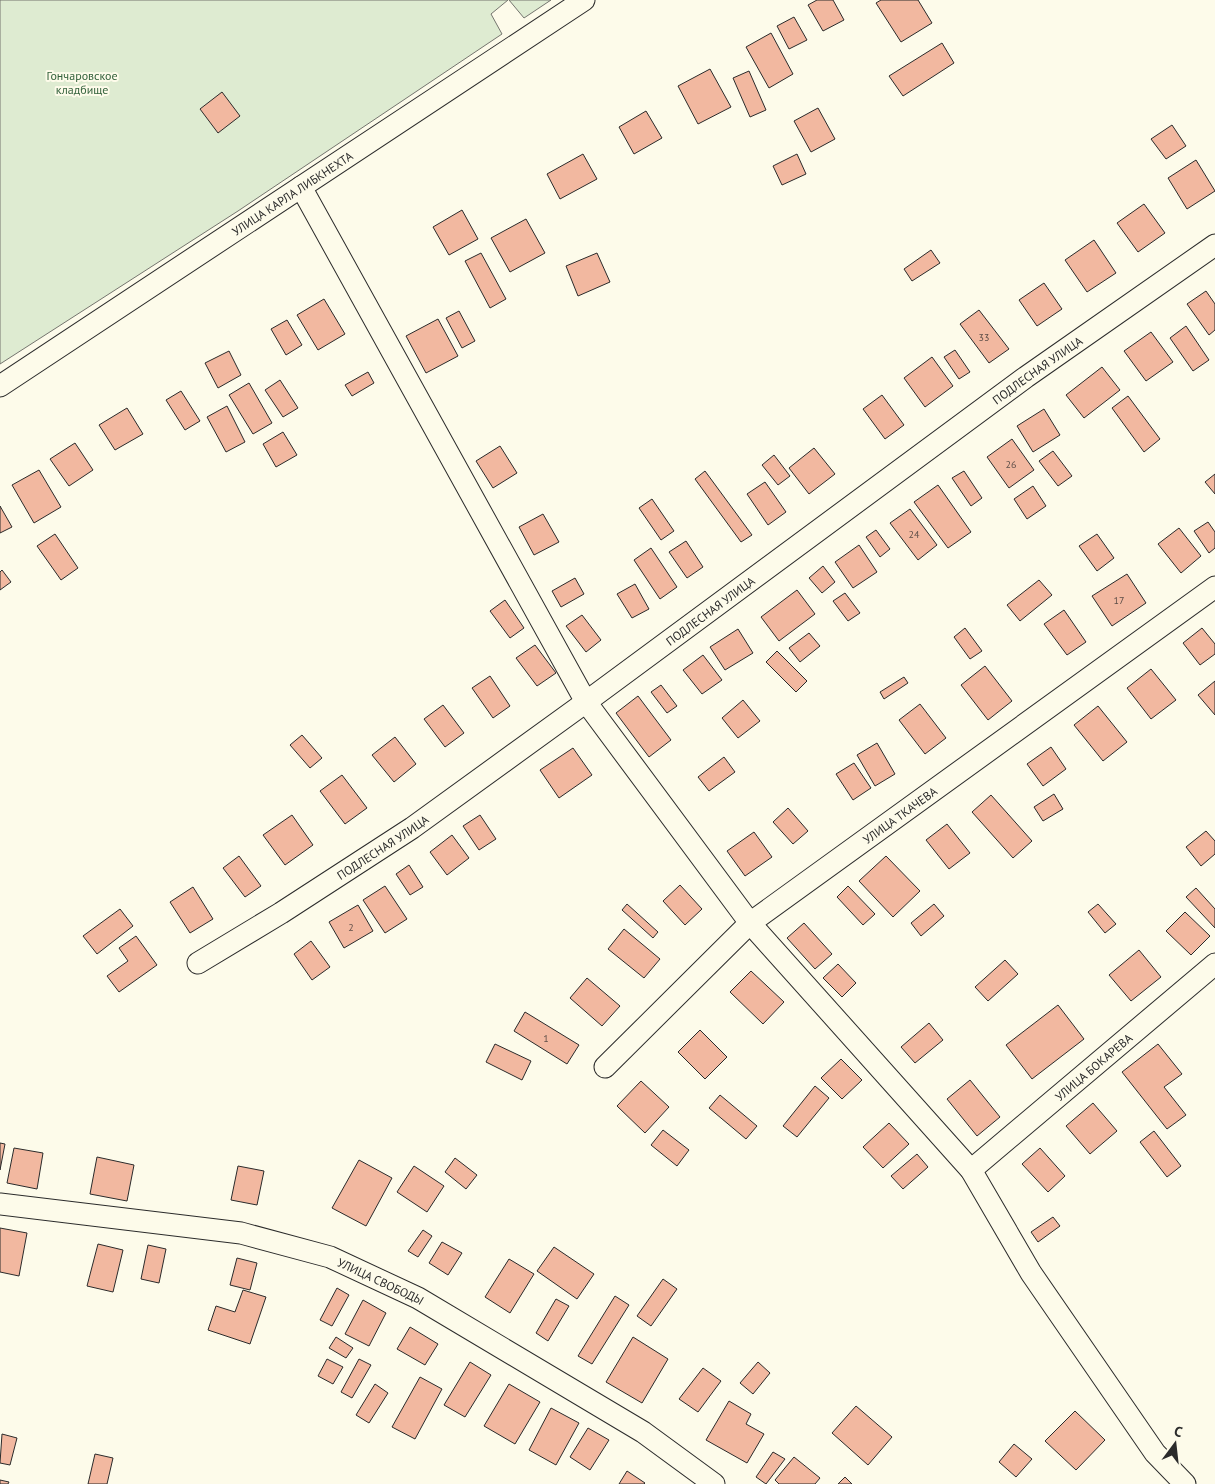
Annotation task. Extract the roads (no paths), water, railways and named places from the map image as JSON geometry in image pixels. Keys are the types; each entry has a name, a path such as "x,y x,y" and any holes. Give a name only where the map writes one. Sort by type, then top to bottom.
{"street":[{"name":"УЛИЦА КАРЛА ЛИБКНЕХТА","path":"0,386 584,0"},
{"path":"301,187 586,702 750,923 971,1170 1031,1273 1154,1453 1185,1484"},
{"name":"ПОДЛЕСНАЯ УЛИЦА","path":"198,963 282,913 412,828 1026,377 1215,245"},
{"name":"УЛИЦА ТКАЧЕВА","path":"605,1067 750,923 1179,615 1215,587"},
{"name":"УЛИЦА БОКАРЕВА","path":"971,1170 1215,964"},
{"name":"УЛИЦА СВОБОДЫ","path":"0,1204 241,1233 330,1257 418,1298 643,1432 714,1484"}],"park label":[{"name":"Гончаровское кладбище","path":"82,82"}]}
